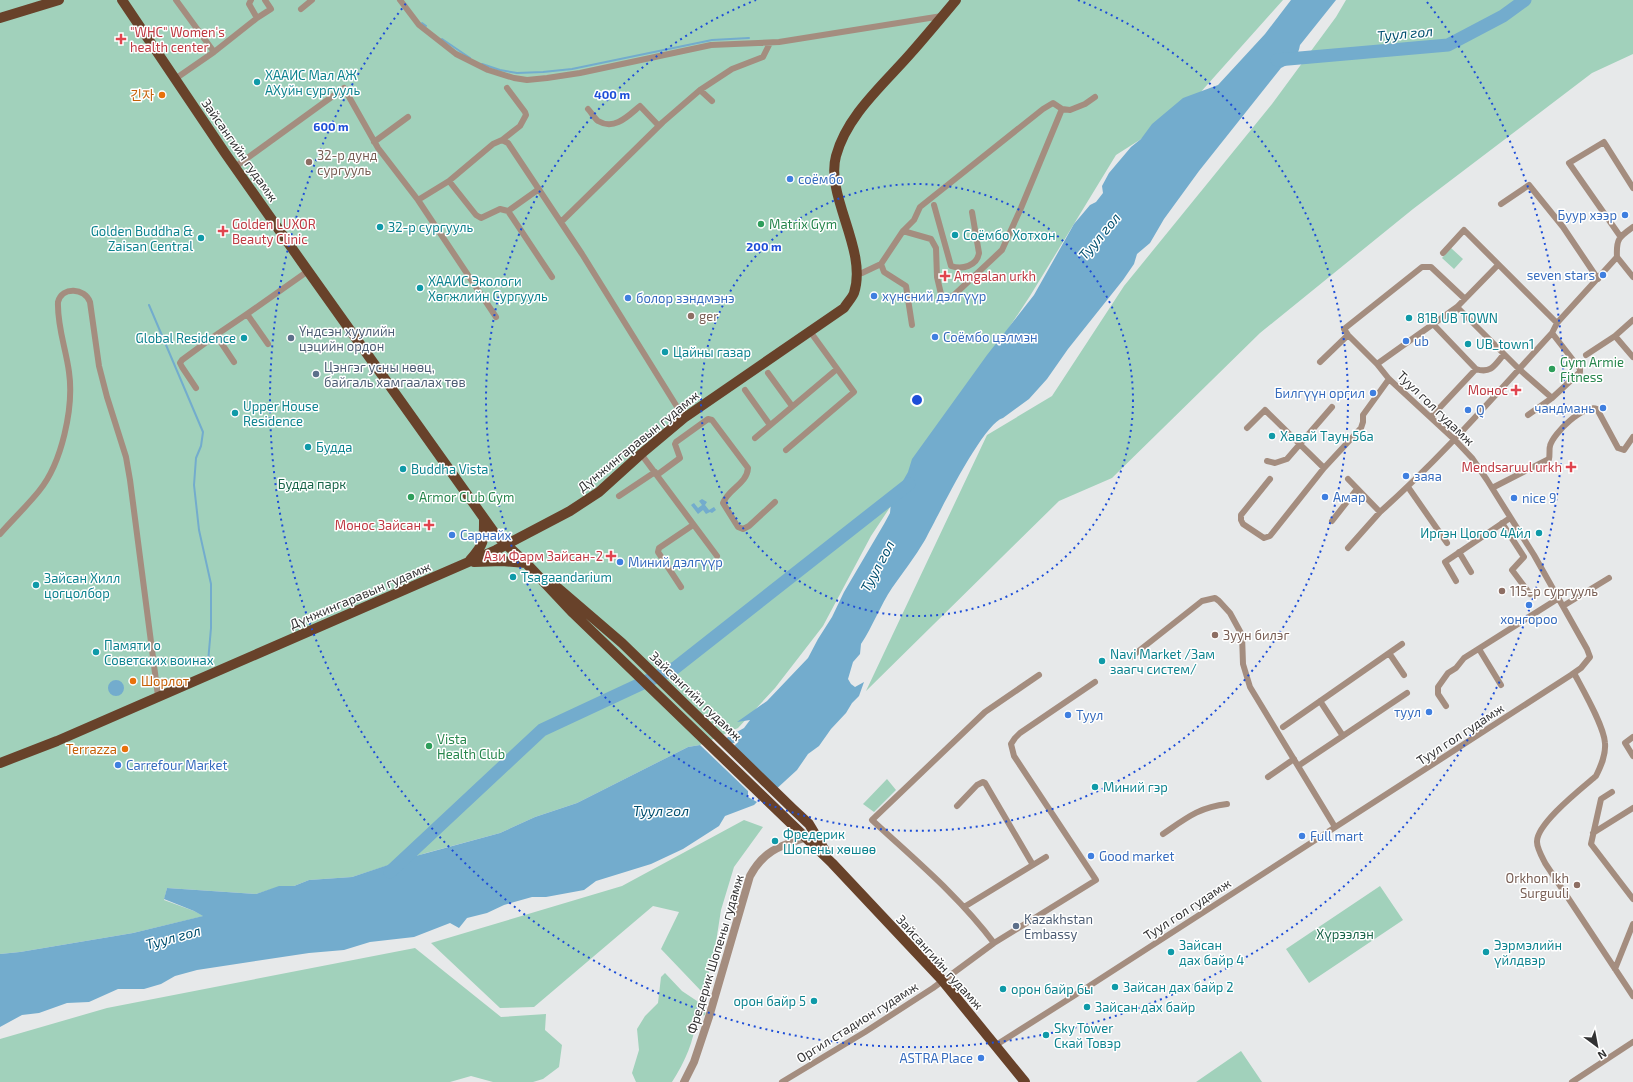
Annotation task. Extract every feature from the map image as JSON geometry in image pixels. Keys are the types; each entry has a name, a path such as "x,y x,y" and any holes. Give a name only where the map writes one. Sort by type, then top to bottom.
{"main road":[{"path":"0,18 59,0"},
{"name":"Зайсангийн гудамж","path":"122,0 308,271 496,534 526,563 573,613 832,862 942,980 1025,1082"},
{"name":"Дүнжингаравын гудамж","path":"0,763 57,741 507,545 570,511 599,492 684,418 844,308 854,294 857,281 854,249 836,186 835,165 837,152 864,103 911,53 956,0"},
{"path":"467,563 482,545 484,536 484,519"},
{"path":"467,563 502,561 526,563"},
{"name":"Зайсангийн гудамж","path":"526,563 577,603 622,643 809,824 832,862"}],"street":[{"path":"176,0 214,52"},
{"path":"250,0 249,4 257,18"},
{"path":"175,79 214,52 271,8 265,0"},
{"path":"301,9 312,0"},
{"path":"400,0 419,25 456,54 488,70 520,79 564,76 711,46 742,43 770,43 942,16"},
{"path":"561,222 659,126 700,90 732,69 761,58 765,55 770,43"},
{"path":"235,166 344,88 374,142 418,200 496,317"},
{"path":"418,200 449,181 493,144 502,140 520,126 526,112 507,88"},
{"path":"700,90 712,101"},
{"path":"856,274 862,273 881,264 903,231 914,220 920,207 1028,121 1051,104 1062,109 1077,108 1095,97"},
{"path":"588,109 598,121 611,124 619,123 640,106 659,126"},
{"path":"903,231 931,239 936,248 937,277 941,294 947,298 953,296 1002,250 1062,109"},
{"path":"374,142 408,117"},
{"path":"502,140 508,143 561,222 684,418"},
{"path":"1620,236 1570,163 1604,142 1633,188"},
{"path":"449,181 479,217 482,218 500,209 508,211 552,276"},
{"path":"1501,204 1530,185 1563,227 1598,279"},
{"path":"508,211 539,189"},
{"path":"934,205 951,266 958,268 969,266 975,262 979,256 972,212"},
{"path":"1633,227 1620,236 1616,245 1617,257 1633,277"},
{"path":"1443,253 1464,230 1557,323"},
{"path":"1348,548 1380,512 1408,487 1455,440 1552,333 1557,323 1617,257"},
{"path":"881,264 884,272 906,286 912,326"},
{"path":"1377,364 1457,307 1498,265"},
{"path":"1320,362 1348,335 1344,329 1422,267 1432,267 1465,299"},
{"path":"196,388 180,363 182,360 308,271"},
{"path":"0,534 39,491 46,481 58,454 67,416 70,384 58,302 64,293 70,291 80,291 86,294 90,302 99,366 126,457 138,530 144,596 158,696"},
{"path":"1457,307 1519,369 1552,398"},
{"path":"247,314 268,344"},
{"path":"1586,355 1615,336 1633,320"},
{"path":"1433,324 1476,368 1484,371 1493,368 1504,354"},
{"path":"786,450 854,392 836,369 810,330"},
{"path":"1528,414 1552,398 1580,372 1580,368 1552,333"},
{"path":"216,335 234,362"},
{"name":"Туул гол гудамж","path":"996,1045 1574,673 1588,662 1590,658 1587,649 1559,598 1472,458 1431,417 1389,379 1377,364 1348,335"},
{"path":"1615,336 1633,357"},
{"path":"1431,417 1476,368"},
{"path":"755,438 836,369"},
{"path":"768,372 792,406"},
{"path":"1270,479 1241,515 1243,524 1264,538 1270,536 1324,468 1361,428 1363,415 1389,379"},
{"path":"745,390 770,425"},
{"path":"1267,461 1275,463 1287,459 1299,443 1332,406"},
{"path":"1492,488 1549,459 1550,446 1564,425 1588,408 1593,407 1597,409 1618,448 1621,450 1624,450 1633,437"},
{"path":"1247,428 1265,410 1324,468"},
{"path":"619,496 680,458 676,442 708,419 712,420 748,468 748,474 723,502 738,526 743,529 749,526 775,502"},
{"path":"641,454 717,556"},
{"path":"1348,480 1380,512"},
{"path":"1408,487 1447,543"},
{"path":"1332,521 1357,489"},
{"path":"1456,581 1445,562 1510,518"},
{"path":"1502,523 1524,557 1512,570 1530,594"},
{"path":"681,587 658,552 658,548 694,526"},
{"path":"1459,552 1471,572"},
{"path":"1563,606 1609,578"},
{"path":"1131,657 1202,602 1215,598 1219,601 1235,621 1242,635 1244,664 1250,687 1335,827"},
{"path":"1446,706 1438,694 1438,687 1448,673 1456,668 1464,658 1559,598"},
{"path":"1283,727 1402,644"},
{"path":"1479,649 1501,685"},
{"path":"1389,653 1404,674"},
{"path":"1574,673 1603,733 1605,744 1604,756 1596,776 1548,821 1539,834 1537,843 1545,863 1633,996"},
{"path":"994,943 964,907 939,881 872,820 985,712 1039,675"},
{"name":"Оргил стадион гудамж","path":"782,1082 865,1032 994,943 1096,880 1014,756 1011,744 1020,733 1095,682"},
{"path":"1298,766 1406,693"},
{"path":"1320,701 1343,736"},
{"path":"1633,737 1625,743 1633,756"},
{"path":"1268,777 1294,759"},
{"path":"957,806 977,785 983,782 985,783 1033,865"},
{"path":"1612,792 1601,799 1591,844 1633,899"},
{"path":"1163,834 1199,810 1226,804"},
{"path":"1593,833 1633,808"},
{"name":"Фредерик Шопены гудамж","path":"684,1082 694,1062 709,1017 750,876 756,863 767,854 780,847 807,837"},
{"path":"964,907 1046,857"},
{"path":"1615,969 1633,924"},
{"path":"1572,1082 1633,1042"}],"green space":[{"name":"Будда парк","path":"0,0 1283,0 1182,113 1116,155 1030,296 871,536 823,626 775,688 738,728 700,745 688,747 577,803 535,817 500,833 426,853 352,877 309,880 294,886 272,889 256,894 167,888 164,900 204,916 133,933 0,954"},
{"path":"1346,0 1633,0 1633,54 1592,73 1413,209 1260,333 1112,478 1059,501 866,691 987,435 1052,396 1124,286 1272,104 1336,17"},
{"path":"1451,248 1463,259 1454,269 1442,258"},
{"path":"887,779 896,790 874,812 863,804"},
{"path":"744,820 763,827 734,867 721,910 714,955 703,993 661,949 679,912 653,906 534,1007 500,1008 431,943 622,886"},
{"name":"Хүрээлэн","path":"1380,886 1403,920 1309,983 1286,949"},
{"path":"415,948 501,1017 546,1014 545,1030 562,1045 559,1067 543,1079 533,1082 493,1082 471,1076 450,1082 0,1082 0,1039 107,1008"},
{"path":"665,973 682,991 697,1001 706,1011 705,1015 697,1017 688,1051 672,1082 636,1082 632,1073 639,1050 637,1029 645,1016 658,1003 661,977"},
{"path":"1241,1051 1262,1082 1196,1082"}],"water":[{"name":"Туул гол","path":"1291,0 1336,0 1300,45 1298,53 1294,59 1281,68 1199,171 1164,219 1150,243 1137,254 1134,264 1123,280 1068,349 1047,379 1029,399 994,424 984,436 972,453 949,493 925,540 892,588 861,644 860,654 853,662 848,679 855,687 864,682 859,696 831,729 819,746 808,754 797,770 773,792 730,750 739,741 726,746 721,741 744,728 750,720 737,722 767,701 808,658 890,513 891,502 908,472 912,459 987,355 1034,295 1074,224 1090,205 1096,202 1103,193 1102,186 1109,173 1131,147 1141,139 1152,124 1183,98 1218,85 1265,34"},
{"path":"702,499 707,502 705,505 709,510 714,507 716,510 712,513 710,512 706,514 703,510 698,514 691,505 694,503 698,508 702,505 699,501"},
{"path":"113,680 119,680 124,685 122,694 119,696 113,696 108,691 108,685"},
{"name":"Туул гол","path":"700,745 748,791 748,797 757,802 754,805 725,816 719,826 683,849 651,864 596,881 584,890 546,897 532,897 504,905 487,913 467,918 459,928 450,923 414,937 370,942 344,950 309,953 197,970 175,976 161,984 144,989 118,989 89,1002 67,1003 39,1013 22,1015 0,1027 0,954 133,933 203,916 164,899 167,888 256,894 279,886 294,886 309,880 352,877 412,857 500,833 535,817 577,803 688,747"}],"waterway":[{"name":"Туул гол","path":"1277,60 1448,45 1503,16 1525,0"},
{"path":"422,23 426,26"},
{"path":"482,64 500,70 517,73 543,72 572,69 712,40 749,38"},
{"path":"442,39 470,58"},
{"path":"149,305 203,432 201,446 196,458 194,485 199,530 211,584 211,628 208,662"},
{"name":"Туул гол","path":"390,872 542,730 675,668 909,484"}],"place":[{"name":"\"WHC\" Women's health center","path":"121,39"},
{"name":"ХААИС Мал АЖ АХуйн сургууль","path":"257,82"},
{"name":"긴자","path":"162,95"},
{"name":"32-р дунд сургууль","path":"309,162"},
{"name":"соёмбо","path":"790,179"},
{"name":"Буур хээр","path":"1625,215"},
{"name":"Matrix Gym","path":"761,224"},
{"name":"32-р сургууль","path":"380,227"},
{"name":"Golden LUXOR Beauty Clinic","path":"223,231"},
{"name":"Соёмбо Хотхон","path":"955,235"},
{"name":"Golden Buddha & Zaisan Central","path":"201,238"},
{"name":"seven stars","path":"1603,275"},
{"name":"Amgalan urkh","path":"945,276"},
{"name":"ХААИС Экологи Хөгжлийн Сургууль","path":"420,288"},
{"name":"хүнсний дэлгүүр","path":"874,296"},
{"name":"болор зэндмэнэ","path":"628,298"},
{"name":"ger","path":"691,316"},
{"name":"81В UB TOWN","path":"1409,318"},
{"name":"Соёмбо цэлмэн","path":"935,337"},
{"name":"Global Residence","path":"244,338"},
{"name":"Үндсэн хуулийн цэцийн ордон","path":"291,338"},
{"name":"ub","path":"1406,341"},
{"name":"UB_town1","path":"1468,344"},
{"name":"Цайны газар","path":"665,352"},
{"name":"Gym Armie Fitness","path":"1552,369"},
{"name":"Цэнгэг усны нөөц, байгаль хамгаалах төв","path":"316,374"},
{"name":"Монос","path":"1516,390"},
{"name":"Билгүүн оргил","path":"1373,393"},
{"name":"чандмань","path":"1603,408"},
{"name":"Q","path":"1468,410"},
{"name":"Upper House Residence","path":"235,413"},
{"name":"Хавай Таун 56а","path":"1272,436"},
{"name":"Будда","path":"308,447"},
{"name":"Mendsaruul urkh","path":"1571,467"},
{"name":"Buddha Vista","path":"403,469"},
{"name":"заяа","path":"1406,476"},
{"name":"Armor Club Gym","path":"411,497"},
{"name":"Амар","path":"1325,497"},
{"name":"nice 9","path":"1514,498"},
{"name":"Монос Зайсан","path":"429,525"},
{"name":"Иргэн Цогоо 4Айл","path":"1539,533"},
{"name":"Сарнайх","path":"452,535"},
{"name":"Ази Фарм Зайсан-2","path":"611,556"},
{"name":"Миний дэлгүүр","path":"620,562"},
{"name":"Tsagaandarium","path":"513,577"},
{"name":"Зайсан Хилл цогцолбор","path":"36,585"},
{"name":"115-р сургууль","path":"1502,591"},
{"name":"хонгороо","path":"1529,605"},
{"name":"Зуун билэг","path":"1215,635"},
{"name":"Памяти о Советских воинах","path":"96,652"},
{"name":"Navi Market /Зам заагч систем/","path":"1102,661"},
{"name":"Шорлот","path":"133,681"},
{"name":"туул","path":"1429,712"},
{"name":"Туул","path":"1068,715"},
{"name":"Vista Health Club","path":"429,746"},
{"name":"Terrazza","path":"125,749"},
{"name":"Carrefour Market","path":"118,765"},
{"name":"Миний гэр","path":"1095,787"},
{"name":"Full mart","path":"1302,836"},
{"name":"Фредерик Шопены хөшөө","path":"775,841"},
{"name":"Good market","path":"1091,856"},
{"name":"Orkhon Ikh Surguuli","path":"1577,885"},
{"name":"Kazakhstan Embassy","path":"1016,926"},
{"name":"Зайсан дах байр 4","path":"1171,952"},
{"name":"Ээрмэлийн үйлдвэр","path":"1486,952"},
{"name":"Зайсан дах байр 2","path":"1115,987"},
{"name":"орон байр 6ы","path":"1003,989"},
{"name":"орон байр 5","path":"814,1001"},
{"name":"Зайсан дах байр","path":"1087,1007"},
{"name":"Sky Tower Скай Товэр","path":"1046,1035"},
{"name":"ASTRA Place","path":"981,1058"}]}
